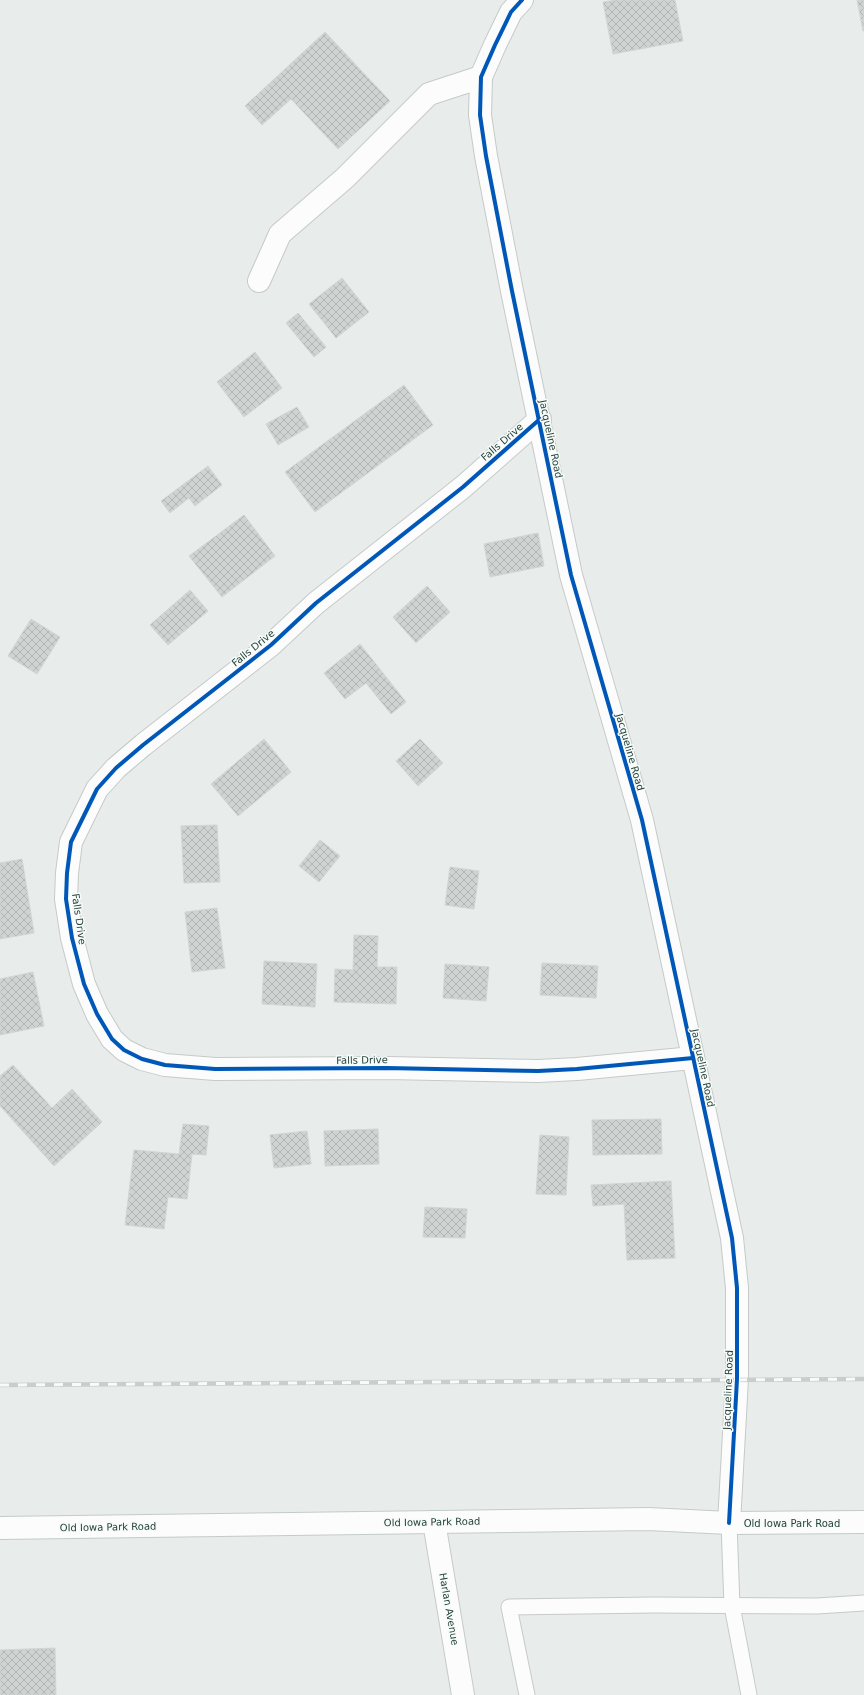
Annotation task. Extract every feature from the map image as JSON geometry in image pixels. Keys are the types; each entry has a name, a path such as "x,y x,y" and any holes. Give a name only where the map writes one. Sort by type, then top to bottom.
{"street":[{"name":"Jacqueline Road","path":"522,0 511,12 481,77 480,115 486,156 512,291 540,419 571,575 642,820 692,1058 732,1238 737,1288 738,1379 729,1523"},
{"path":"259,281 280,234 345,178 429,94 481,77"},
{"name":"Falls Drive","path":"540,419 463,487 316,603 271,645 143,745 116,768 98,789 71,842 67,873 66,899 72,938 84,984 97,1014 112,1039 124,1050 142,1059 165,1065 215,1068 387,1068 538,1071 577,1069 692,1058"},
{"name":"Old Iowa Park Road","path":"0,1528 648,1519 729,1523 864,1522"},
{"name":"Harlan Avenue","path":"434,1522 464,1695"}],"lane":[{"path":"729,1523 732,1606 749,1695"},
{"path":"527,1695 509,1607 817,1606 864,1603"}],"building":[{"path":"616,0 675,0 683,41 613,54 603,2"},
{"path":"857,0 864,0 864,31 863,31"},
{"path":"325,32 390,101 338,149 291,99 262,125 245,106"},
{"path":"342,278 369,312 336,338 309,304"},
{"path":"298,313 326,347 314,357 286,323"},
{"path":"255,352 282,388 244,417 217,382"},
{"path":"404,385 433,425 315,512 285,472"},
{"path":"297,407 309,427 278,445 266,424"},
{"path":"208,466 222,485 195,506 189,498 170,513 161,501"},
{"path":"244,515 275,556 222,597 189,556"},
{"path":"538,533 544,566 490,577 484,544"},
{"path":"427,586 450,612 416,643 393,617"},
{"path":"190,590 208,611 168,645 150,625"},
{"path":"31,619 60,637 37,674 8,656"},
{"path":"360,644 406,702 391,714 366,683 345,699 324,673"},
{"path":"264,739 291,772 238,816 211,784"},
{"path":"420,739 443,763 418,786 396,761"},
{"path":"217,825 220,882 184,883 181,826"},
{"path":"320,840 340,856 319,882 299,866"},
{"path":"22,859 34,933 0,939 0,863"},
{"path":"450,867 479,871 474,909 445,905"},
{"path":"217,908 225,968 192,972 185,912"},
{"path":"354,935 378,936 377,967 397,967 396,1004 334,1002 335,969 353,970"},
{"path":"264,961 317,964 315,1007 262,1004"},
{"path":"542,963 598,966 596,998 540,995"},
{"path":"445,964 489,967 486,1001 443,998"},
{"path":"33,972 44,1026 0,1035 0,979"},
{"path":"13,1065 52,1108 72,1089 102,1122 54,1166 0,1106 0,1076"},
{"path":"661,1119 662,1154 593,1155 592,1120"},
{"path":"183,1124 209,1126 206,1155 192,1154 187,1199 168,1197 164,1229 125,1225 134,1150 179,1154"},
{"path":"378,1129 379,1164 325,1166 324,1131"},
{"path":"307,1131 311,1164 274,1168 270,1135"},
{"path":"540,1135 569,1137 566,1195 536,1194"},
{"path":"671,1181 675,1258 627,1260 624,1204 593,1206 591,1185"},
{"path":"425,1207 467,1209 465,1238 423,1237"},
{"path":"55,1648 56,1695 0,1695 0,1650"}],"railway":[{"path":"0,1385 864,1379"}],"cycle path":[{"path":"522,0 511,12 481,77 480,115 486,156 512,291 571,575 642,820 732,1238 737,1288 737,1379 729,1523"},
{"path":"540,419 463,487 316,603 271,645 143,745 116,768 97,789 71,842 67,873 66,899 72,938 84,984 97,1014 112,1039 124,1050 142,1059 165,1065 215,1069 387,1068 538,1071 577,1069 693,1058"}]}
